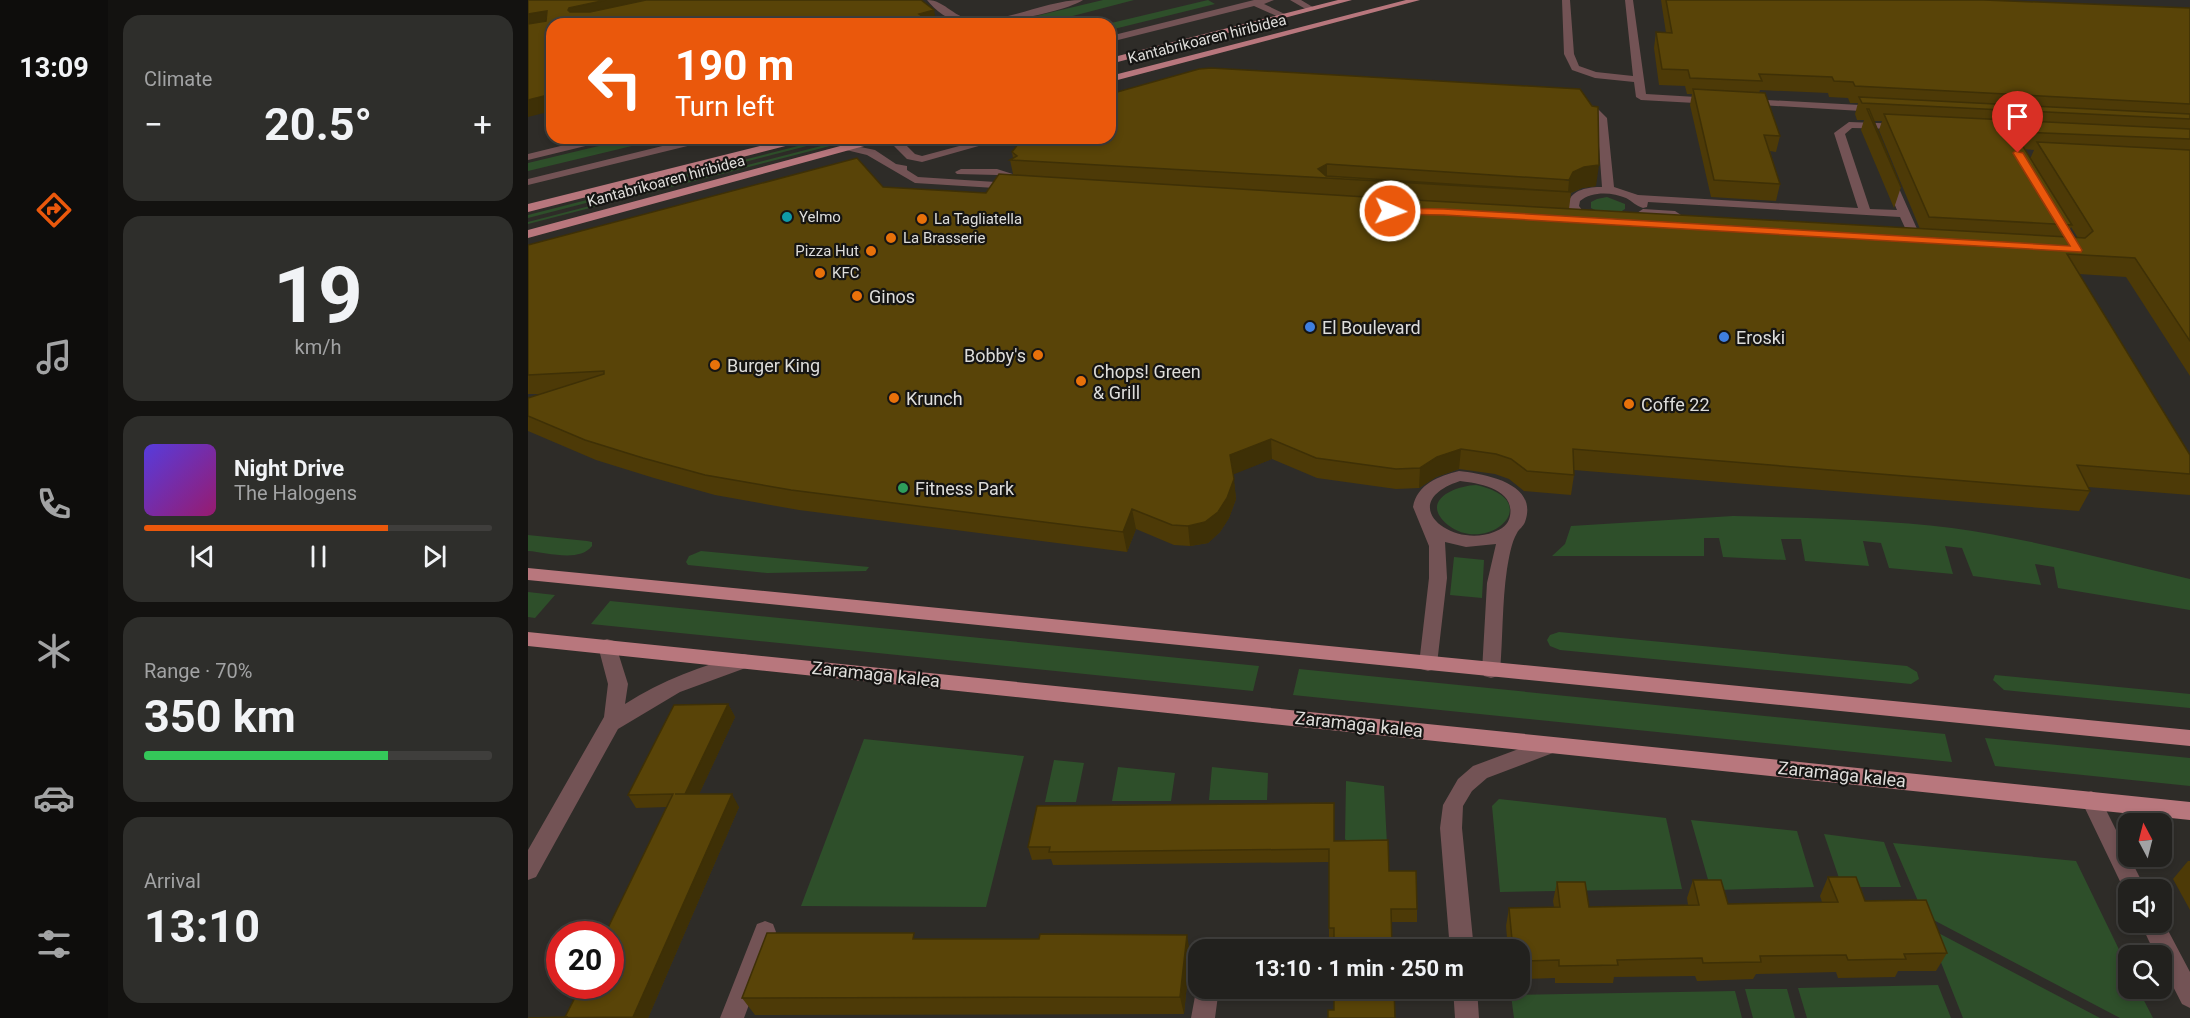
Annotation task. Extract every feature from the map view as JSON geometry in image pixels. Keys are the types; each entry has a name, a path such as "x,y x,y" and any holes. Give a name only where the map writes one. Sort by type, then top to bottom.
{"main road":[{"name":"Kantabrikoaren hiribidea","path":"1116,59 1348,0"},
{"name":"Kantabrikoaren hiribidea","path":"1116,78 1416,0"},
{"name":"Kantabrikoaren hiribidea","path":"528,208 781,144"},
{"name":"Kantabrikoaren hiribidea","path":"528,234 858,144"},
{"path":"528,574 1491,671 2190,738"},
{"name":"Zaramaga kalea","path":"528,639 2190,811"}],"street":[{"path":"931,0 955,18"},
{"path":"1003,18 1078,0"},
{"path":"1116,37 1252,2 1270,0"},
{"path":"1294,0 1312,9"},
{"path":"1566,0 1569,54 1575,68 1595,75 1640,80"},
{"path":"1629,0 1641,97 1725,101"},
{"path":"1252,2 1284,16"},
{"path":"1563,102 1592,109 1602,118 1608,190"},
{"path":"1737,102 1892,110"},
{"path":"1865,212 1839,134 1849,125 1870,130 1916,127"},
{"path":"528,157 581,144"},
{"path":"528,182 683,144"},
{"path":"900,144 911,157 922,159 981,144"},
{"path":"992,144 974,160 997,172 1013,176"},
{"path":"846,147 871,152 915,180 1020,187"},
{"path":"893,167 976,173 997,172"},
{"path":"1885,167 1915,240"},
{"path":"1533,203 1577,212 1575,198 1580,194 1608,190 1636,198 1897,214"},
{"path":"1636,198 1645,208 1638,218"},
{"path":"1638,218 1690,216"},
{"path":"1550,218 1597,221"},
{"path":"1638,218 1680,226"},
{"path":"1491,671 1502,548 1508,532 1518,520 1519,505 1516,497 1498,479 1463,473 1444,480 1424,495 1421,506 1423,517 1439,533 1462,541 1487,541 1508,532"},
{"path":"1428,664 1438,578 1438,546 1431,526"},
{"path":"528,870 614,718 618,684 607,646"},
{"path":"608,725 641,702 675,684 744,661"},
{"path":"1460,939 1451,828 1453,805 1465,785 1480,772 1551,745"},
{"path":"2091,800 2130,879"},
{"path":"732,1018 765,932"},
{"path":"2157,933 2190,996"},
{"path":"1203,1018 1206,999"},
{"path":"1466,999 1467,1018"}],"green space":[{"path":"1103,0 1134,0 1065,18 1027,18"},
{"path":"1208,0 1215,4 1116,29 1116,22"},
{"path":"607,144 640,144 528,171 528,163"},
{"path":"806,144 815,144 528,218 528,215"},
{"path":"829,144 838,144 528,224 528,222"},
{"path":"1607,197 1625,204 1625,209 1617,213 1608,213 1591,208 1591,202"},
{"path":"1476,485 1497,493 1508,502 1510,513 1504,523 1493,530 1479,534 1463,533 1448,525 1440,516 1437,509 1438,502 1443,496 1458,488"},
{"path":"1733,516 1842,519 1925,525 2042,544 2190,579 2190,610 2058,588 2054,567 2035,564 2041,585 1973,576 1962,548 1945,546 1953,574 1889,568 1881,543 1863,541 1869,566 1805,561 1801,539 1781,539 1786,560 1723,557 1719,538 1704,538 1704,556 1552,556 1565,544 1571,526"},
{"path":"528,535 587,541 592,542 592,546 579,554 571,555 528,551"},
{"path":"701,551 869,567 866,571 767,573 688,565 686,562 689,556"},
{"path":"1454,557 1484,560 1482,598 1450,595"},
{"path":"528,592 555,595 535,618 528,617"},
{"path":"610,601 1259,666 1253,691 591,624"},
{"path":"1559,632 1907,666 1917,672 1919,679 1911,684 1560,650 1550,646 1547,640 1550,635"},
{"path":"1299,669 1945,734 1952,762 1293,695"},
{"path":"1995,675 2190,694 2190,708 2004,690 1993,680"},
{"path":"1985,738 2190,758 2190,786 1995,766"},
{"path":"864,739 1024,756 986,907 801,906"},
{"path":"1054,760 1084,763 1076,802 1045,802"},
{"path":"1118,767 1175,773 1171,801 1112,801"},
{"path":"1212,767 1268,773 1267,800 1209,800"},
{"path":"1346,781 1384,786 1387,845 1351,845 1345,839"},
{"path":"1499,799 1666,818 1682,889 1500,892 1492,806"},
{"path":"1691,820 1797,831 1814,887 1718,890 1709,883"},
{"path":"1824,834 1884,842 1901,887 1850,887 1840,881"},
{"path":"1893,843 2076,861 2118,947 2118,999 2143,999 2153,1018 2120,1018 1924,915"},
{"path":"1927,927 2100,1018 1963,1018"},
{"path":"1938,985 1951,1018 1807,1018 1798,988"},
{"path":"1745,989 1787,989 1795,1018 1753,1018"},
{"path":"1735,991 1742,1018 1514,1018 1512,999 1530,999 1530,995"}],"building":[{"path":"528,0 606,0 569,8 570,12 590,12 646,0 921,0 934,10 919,14 924,18 546,18 547,11 528,14"},
{"path":"1666,0 1984,0 2190,8 2190,104 1855,86 1853,82 1834,81 1832,77 1759,74 1762,81 1690,78 1688,70 1662,69 1656,32 1672,33"},
{"path":"546,21 546,96 528,100 528,24"},
{"path":"1199,69 1580,89 1592,106 1598,107 1599,165 1584,167 1573,172 1569,180 1327,164 1318,169 1326,176 1571,192 1010,160 1017,156 1012,152 1018,144 1116,144 1116,92"},
{"path":"1693,89 1765,93 1780,136 1764,135 1780,184 1714,180"},
{"path":"1859,97 2190,114 2190,119 1862,103"},
{"path":"1867,109 1869,109 1901,187"},
{"path":"1884,114 2190,129 2190,139 2021,132 2017,137 2072,225 1929,217"},
{"name":"El Boulevard","path":"2037,142 2190,150 2190,341 2135,258 2067,254 2190,455 2190,474 2077,465 2090,491 1573,449 1574,475 1527,471 1511,459 1496,454 1461,449 1437,457 1420,468 1396,469 1316,458 1271,439 1230,455 1234,479 1227,498 1218,512 1205,522 1188,526 1172,525 1132,509 1123,532 791,490 705,475 585,440 528,416 528,398 604,374 604,371 528,375 528,245 857,158 883,187 986,193 999,174 2085,238 2093,231"},
{"path":"728,704 685,794 732,794 633,1017 528,1018 568,1017 565,1017 574,999 624,999 624,921 611,921 673,794 628,795 674,705"},
{"path":"1334,803 1334,841 1388,840 1389,871 1416,871 1417,909 1391,909 1392,939 1334,939 1334,928 1329,928 1329,849 1049,852 1050,847 1028,847 1037,806"},
{"path":"1828,877 1856,877 1865,901 1926,900 1947,953 1904,954 1906,959 1848,960 1846,955 1760,956 1761,962 1703,963 1702,958 1617,960 1618,965 1559,966 1559,960 1530,961 1530,939 1512,939 1509,908 1560,907 1557,882 1585,882 1589,907 1699,905 1693,880 1721,880 1728,904 1838,902"},
{"path":"767,933 914,933 913,939 1039,939 1040,934 1187,935 1180,997 742,998"},
{"path":"1334,999 1394,999 1395,1018 1328,1018 1328,1010 1334,1010"}],"place":[{"name":"Yelmo","path":"787,217"},
{"name":"La Tagliatella","path":"922,219"},
{"name":"La Brasserie","path":"891,238"},
{"name":"Pizza Hut","path":"871,251"},
{"name":"KFC","path":"820,273"},
{"name":"Ginos","path":"857,296"},
{"name":"El Boulevard","path":"1310,327"},
{"name":"Eroski","path":"1724,337"},
{"name":"Bobby's","path":"1038,355"},
{"name":"Burger King","path":"715,365"},
{"name":"Chops! Green & Grill","path":"1081,381"},
{"name":"Krunch","path":"894,398"},
{"name":"Coffe 22","path":"1629,404"},
{"name":"Fitness Park","path":"903,488"}],"route":[{"path":"1390,211 1444,212 2077,250 2018,153"}]}
